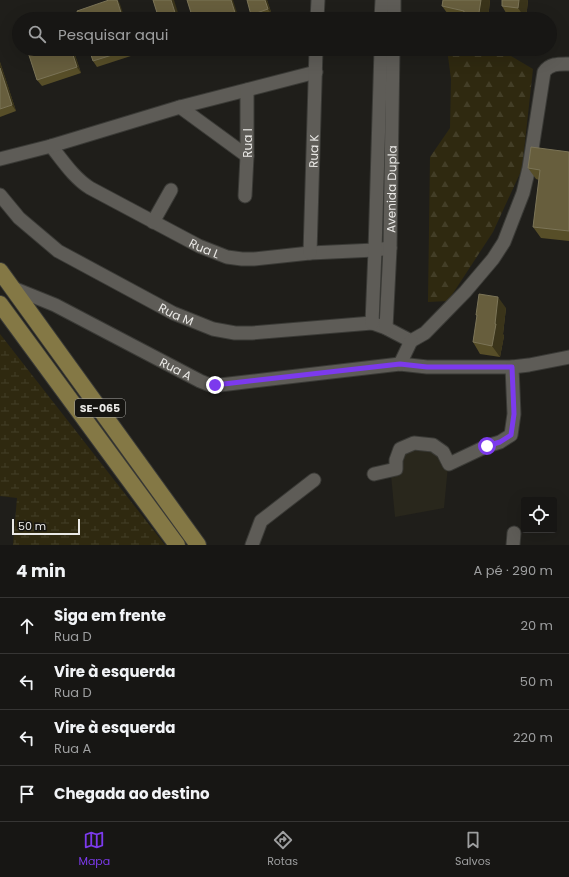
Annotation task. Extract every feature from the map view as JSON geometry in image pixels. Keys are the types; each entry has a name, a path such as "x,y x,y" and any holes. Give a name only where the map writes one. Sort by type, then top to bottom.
{"main road":[{"name":"SE-065","path":"0,271 198,545"},
{"name":"SE-065","path":"0,304 177,545"}],"street":[{"path":"317,12 318,0"},
{"path":"382,0 382,12"},
{"path":"394,0 394,12"},
{"name":"Rua K","path":"310,253 316,56"},
{"name":"Avenida Dupla","path":"372,323 381,56"},
{"name":"Avenida Dupla","path":"386,328 390,248 394,56"},
{"path":"400,364 411,341 425,333 465,292 493,259 504,242 523,193 529,168 544,72 550,66 556,64 569,64"},
{"path":"0,159 51,146 180,107 316,72"},
{"name":"Rua I","path":"245,196 247,156 247,90"},
{"path":"180,107 247,156"},
{"name":"Rua L","path":"51,146 84,185 199,246 227,257 254,259 310,253 390,248"},
{"path":"153,222 171,190"},
{"name":"Rua M","path":"0,195 19,218 56,250 168,311 204,326 246,334 372,323 386,328 411,341"},
{"name":"Rua A","path":"12,288 55,305 210,385 400,364 427,367 512,367 529,365 569,356"},
{"path":"374,474 396,469 396,460 400,449 414,443 433,445 442,452 449,464 487,446 500,442 511,435 514,414 512,367"},
{"path":"252,545 261,521 314,480"}],"shaded area":[{"path":"428,449 437,453 442,466 448,466 444,508 395,517 391,475 405,450"}],"green space":[{"path":"448,56 511,56 533,69 522,169 493,232 448,301 428,302 430,157 450,128 451,79"},
{"path":"0,334 165,545 13,545 17,498 0,496"}],"building":[{"path":"109,0 117,0 121,12 77,12"},
{"path":"153,0 171,0 175,12 157,12"},
{"path":"187,0 231,0 235,12 191,12"},
{"path":"247,0 265,0 268,9 260,12 250,12"},
{"path":"443,0 481,0 479,12 464,12 442,6"},
{"path":"502,0 519,0 518,8 502,6"},
{"path":"29,56 73,56 77,67 37,80"},
{"path":"91,56 109,56 93,61"},
{"path":"0,68 12,105 0,109"},
{"path":"531,147 569,152 569,231 533,227 540,170 528,168"},
{"path":"479,294 498,297 496,324 492,346 473,342"}],"route":[{"path":"215,385 400,364 427,367 512,367 514,414 511,435 500,442 487,446"}]}
